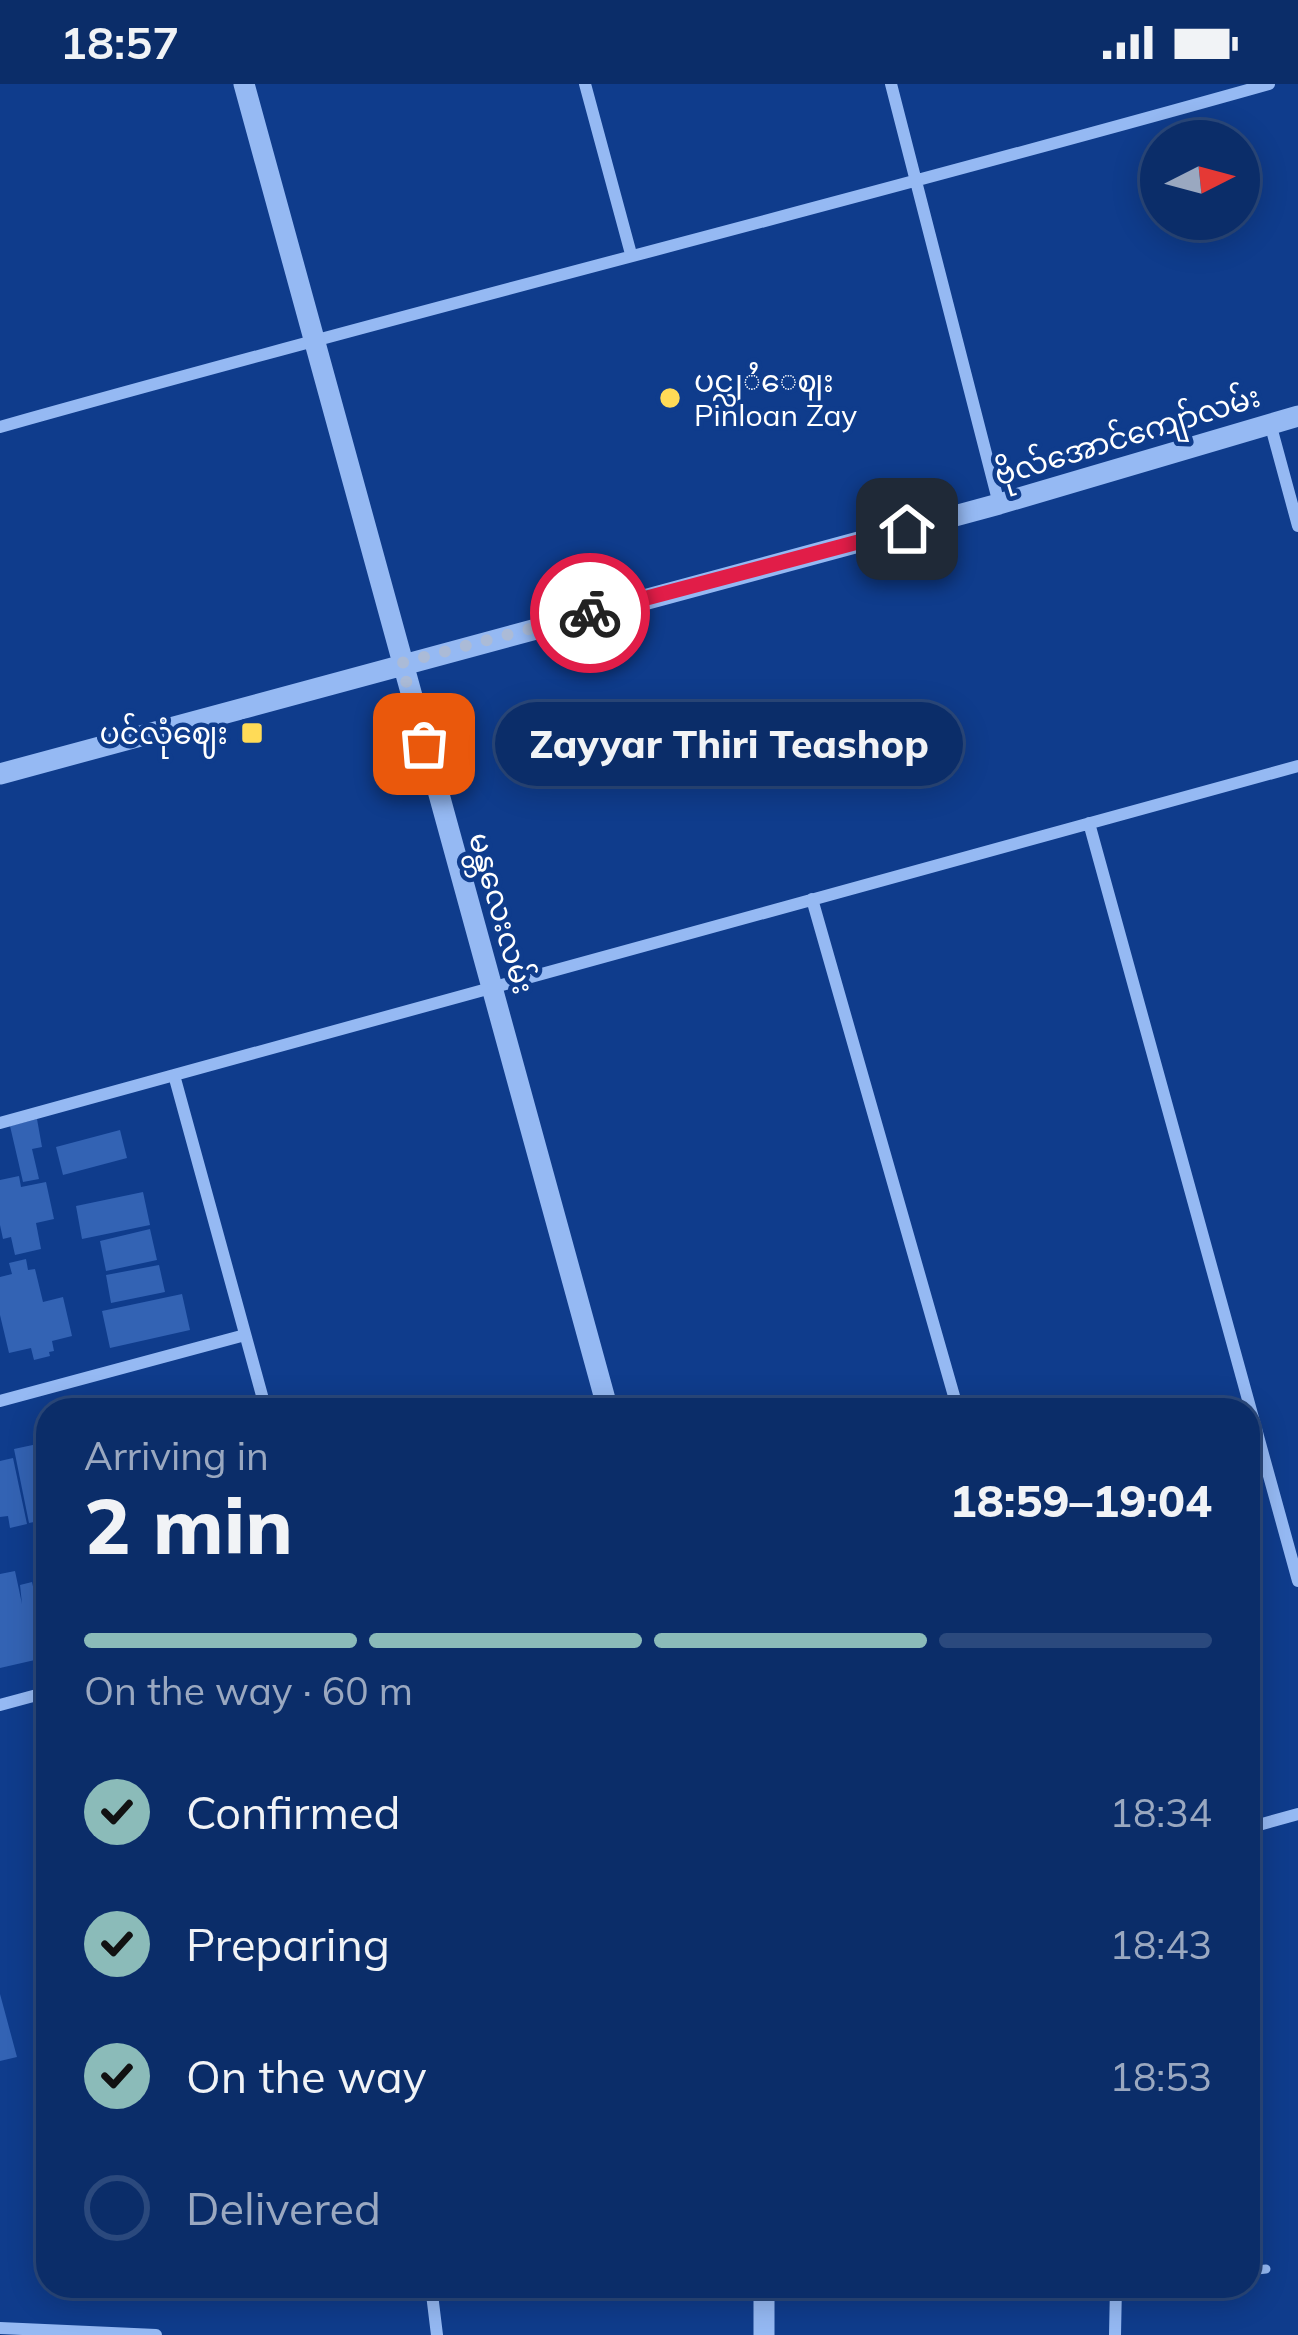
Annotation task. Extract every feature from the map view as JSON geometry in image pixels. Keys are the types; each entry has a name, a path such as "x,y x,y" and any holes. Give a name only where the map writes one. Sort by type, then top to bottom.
{"street":[{"name":"မန္တလေးလမ်း","path":"244,84 605,1398"},
{"path":"585,84 631,254"},
{"path":"891,84 999,504"},
{"path":"0,426 1269,84"},
{"name":"ဗိုလ်အောင်ကျော်လမ်း","path":"0,774 999,504 1298,416"},
{"path":"1270,423 1298,526"},
{"path":"0,1123 1298,766"},
{"path":"1090,823 1248,1398"},
{"path":"812,899 955,1398"},
{"path":"174,1075 263,1398"},
{"path":"0,1401 245,1335"},
{"path":"1260,1443 1298,1581"},
{"path":"0,1705 36,1695"},
{"path":"1260,1825 1298,1814"},
{"path":"432,2298 437,2335"},
{"path":"764,2298 764,2335"},
{"path":"1115,2298 1115,2335"},
{"path":"0,2328 156,2335"}],"lane":[{"path":"1260,2270 1266,2269"}],"building":[{"path":"37,1119 42,1147 32,1149 39,1179 23,1182 10,1126"},
{"path":"120,1130 127,1158 63,1175 56,1147"},
{"path":"19,1176 21,1187 46,1182 54,1219 36,1223 41,1249 15,1255 11,1237 3,1239 0,1225 0,1180"},
{"path":"143,1192 150,1225 82,1239 76,1206"},
{"path":"150,1229 157,1260 106,1271 100,1241"},
{"path":"26,1259 28,1270 35,1269 43,1302 63,1297 72,1336 52,1341 50,1356 34,1360 31,1348 9,1353 0,1315 0,1277 12,1274 9,1263"},
{"path":"159,1265 165,1292 111,1303 106,1275"},
{"path":"182,1294 190,1330 110,1348 102,1311"},
{"path":"36,1444 36,1522 29,1523 14,1449"},
{"path":"13,1458 27,1524 10,1528 8,1516 0,1517 0,1461"},
{"path":"15,1571 22,1604 20,1585 32,1582 36,1660 0,1668 0,1574"},
{"path":"0,1994 17,2057 0,2061"}],"way so far":[{"path":"424,744 401,663 590,613"}],"place":[{"name":"ပင္လုႆေဈး Pinloan Zay","path":"670,398"},
{"name":"ပင်လုံဈေး","path":"252,733"},
{"name":"Zayyar Thiri Teashop","path":"424,744"}],"route":[{"path":"590,613 907,529"}]}
